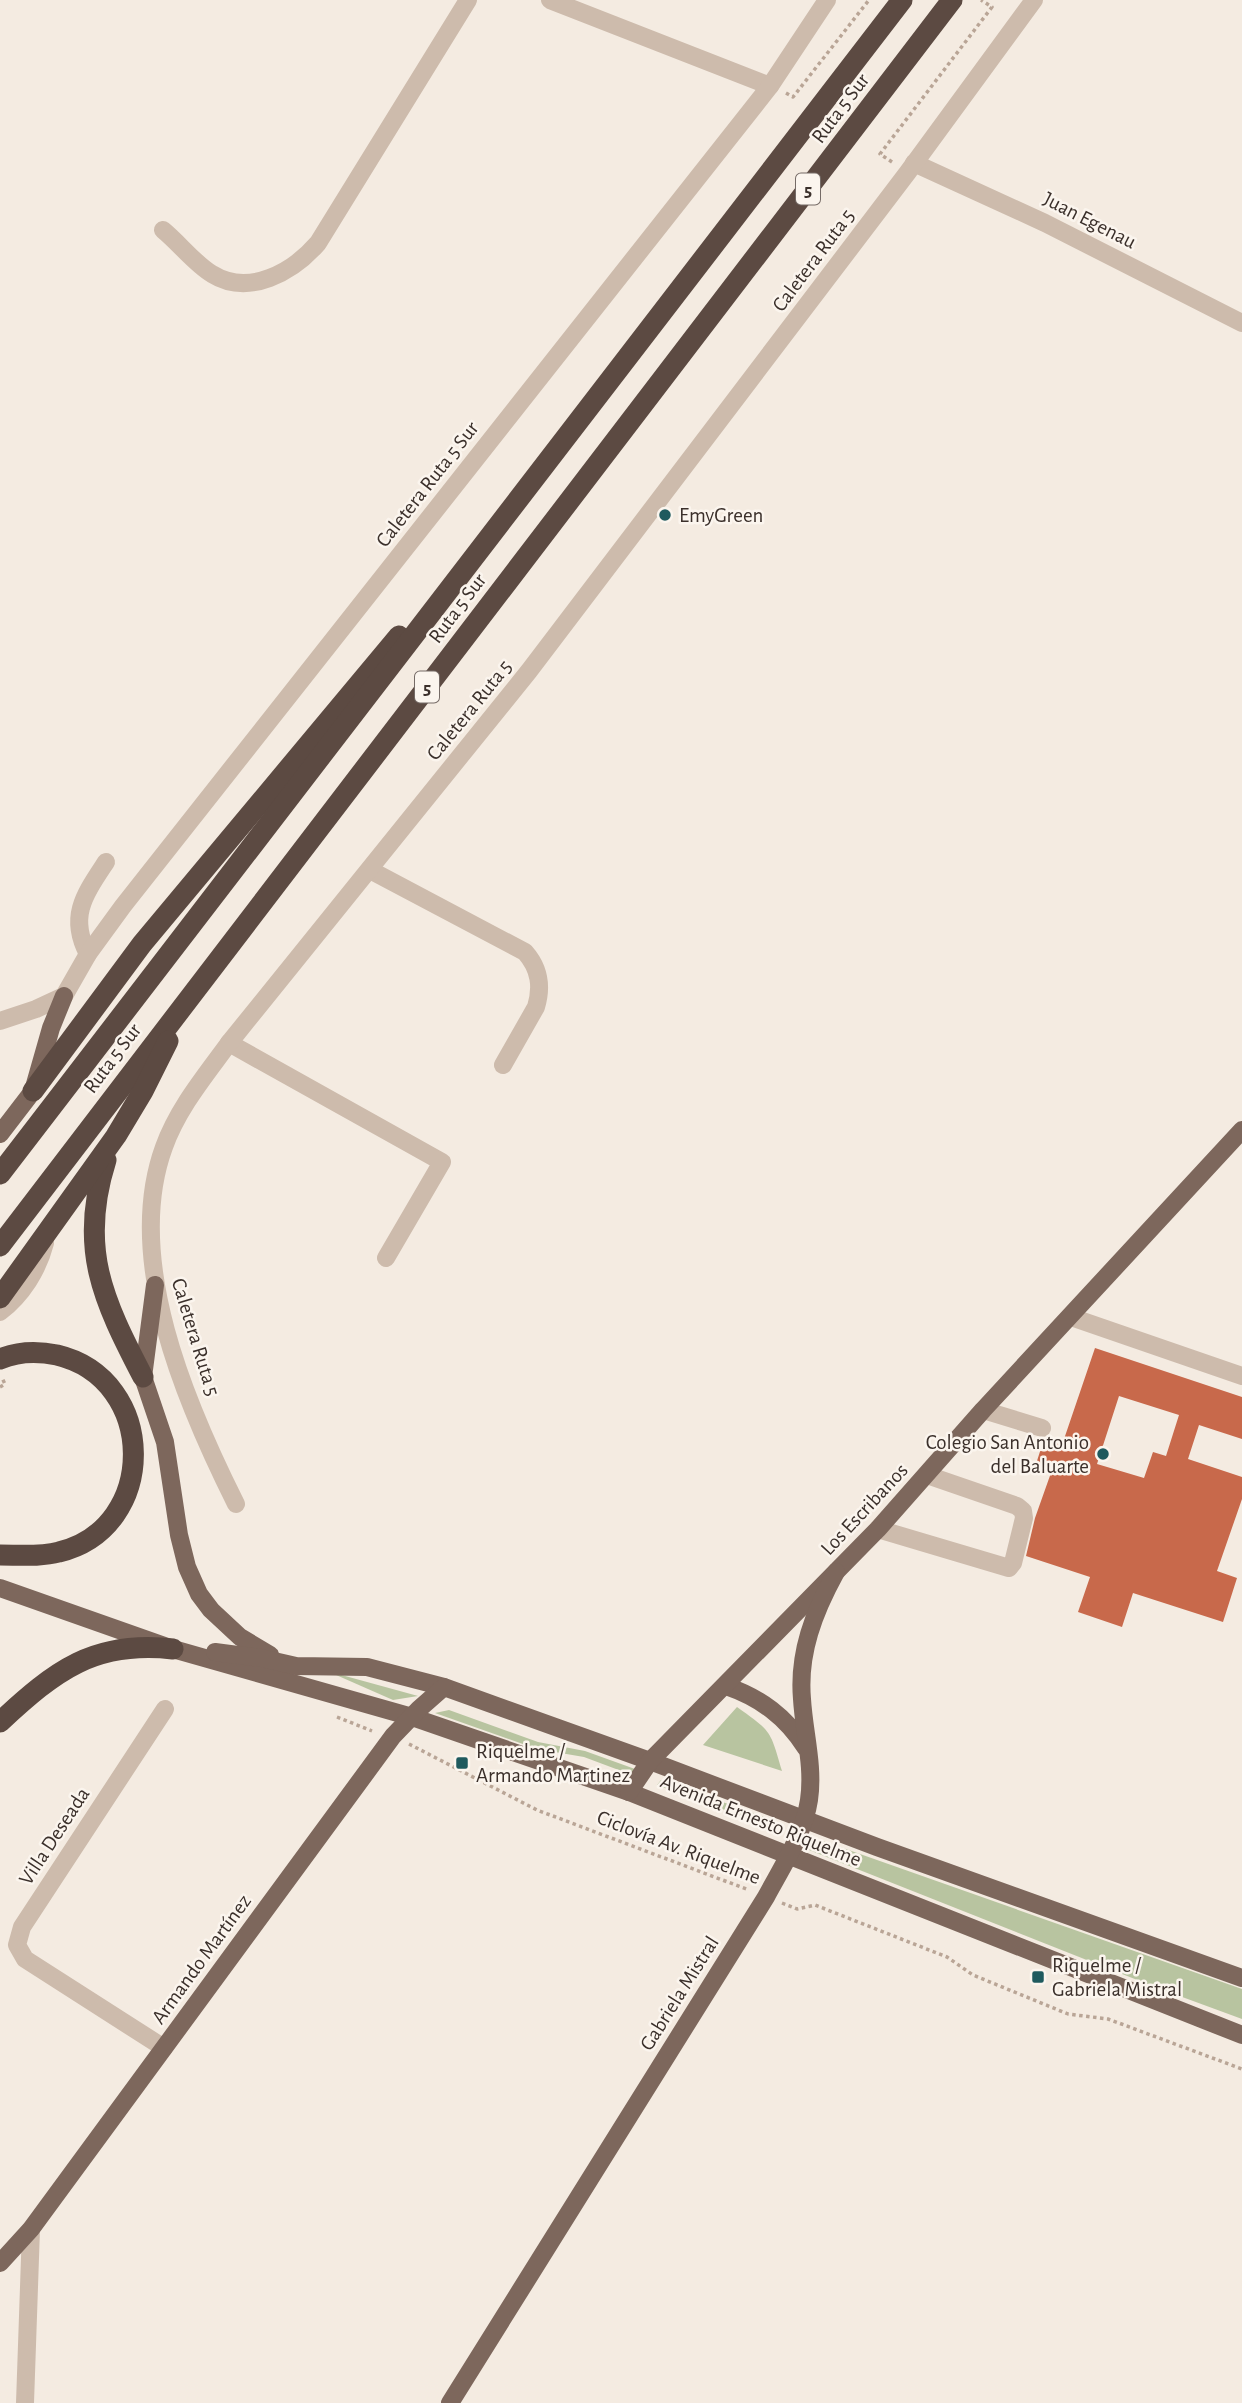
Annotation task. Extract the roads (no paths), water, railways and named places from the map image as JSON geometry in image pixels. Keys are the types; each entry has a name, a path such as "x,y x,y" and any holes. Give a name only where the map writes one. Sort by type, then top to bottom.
{"highway":[{"name":"Ruta 5 Sur","path":"0,1174 902,0"},
{"name":"Ruta 5 Sur","path":"0,1245 953,0"},
{"path":"33,1091 142,944 384,652 508,515"},
{"path":"0,1298 116,1136 143,1091 190,995"},
{"path":"116,1136 96,1199 96,1261 106,1302 143,1377"},
{"path":"0,1359 12,1354 47,1353 74,1361 97,1374 110,1387 124,1410 133,1434 135,1451 130,1485 123,1502 108,1522 89,1540 57,1553 0,1555"},
{"path":"0,1722 43,1683 59,1672 92,1657 138,1647 173,1649"}],"main road":[{"path":"0,1134 33,1091 51,1028 64,996"},
{"name":"Los Escribanos","path":"629,1792 650,1761 878,1529 983,1410 1242,1130"},
{"path":"155,1285 143,1377 165,1442 180,1544 187,1567 195,1587 211,1610 240,1637 296,1666"},
{"name":"Gabriela Mistral","path":"457,2401 766,1897 805,1819 811,1782 802,1699 802,1668 811,1625 836,1573"},
{"name":"Avenida Ernesto Riquelme","path":"0,1588 173,1649 412,1717 629,1792 1242,2035"},
{"name":"Avenida Ernesto Riquelme","path":"173,1649 261,1658 296,1666 367,1667 444,1687 1242,1978"},
{"path":"726,1686 743,1692 774,1710 797,1734 808,1751"},
{"name":"Armando Martínez","path":"3,2256 31,2229 393,1736 444,1687"}],"street":[{"path":"163,230 204,268 225,280 244,283 267,279 295,266 318,243 468,0"},
{"path":"550,0 771,86"},
{"name":"Caletera Ruta 5 Sur","path":"64,996 88,954 131,895 771,86 827,0"},
{"name":"Caletera Ruta 5","path":"236,1504 212,1456 187,1391 166,1330 152,1265 151,1216 157,1171 164,1147 186,1102 229,1043 530,671 1034,0"},
{"name":"Juan Egenau","path":"914,163 1045,223 1242,323"},
{"path":"88,954 80,935 79,914 84,897 106,862"},
{"path":"369,870 525,952 531,959 538,976 539,997 503,1065"},
{"path":"0,1021 64,996"},
{"path":"229,1043 442,1162 386,1258"},
{"path":"0,1312 29,1280 48,1233"},
{"path":"1071,1317 1242,1376"},
{"path":"983,1410 1042,1428"},
{"path":"878,1529 1009,1568 1013,1563 1024,1511 1017,1506 927,1475"},
{"name":"Villa Deseada","path":"164,2048 25,1959 17,1945 22,1927 165,1709"},
{"path":"25,2403 31,2229"}],"place":[{"name":"EmyGreen","path":"665,515"},
{"name":"Colegio San Antonio del Baluarte","path":"1103,1454"},
{"name":"Riquelme / Armando Martinez","path":"462,1763"},
{"name":"Riquelme / Gabriela Mistral","path":"1038,1977"}]}
